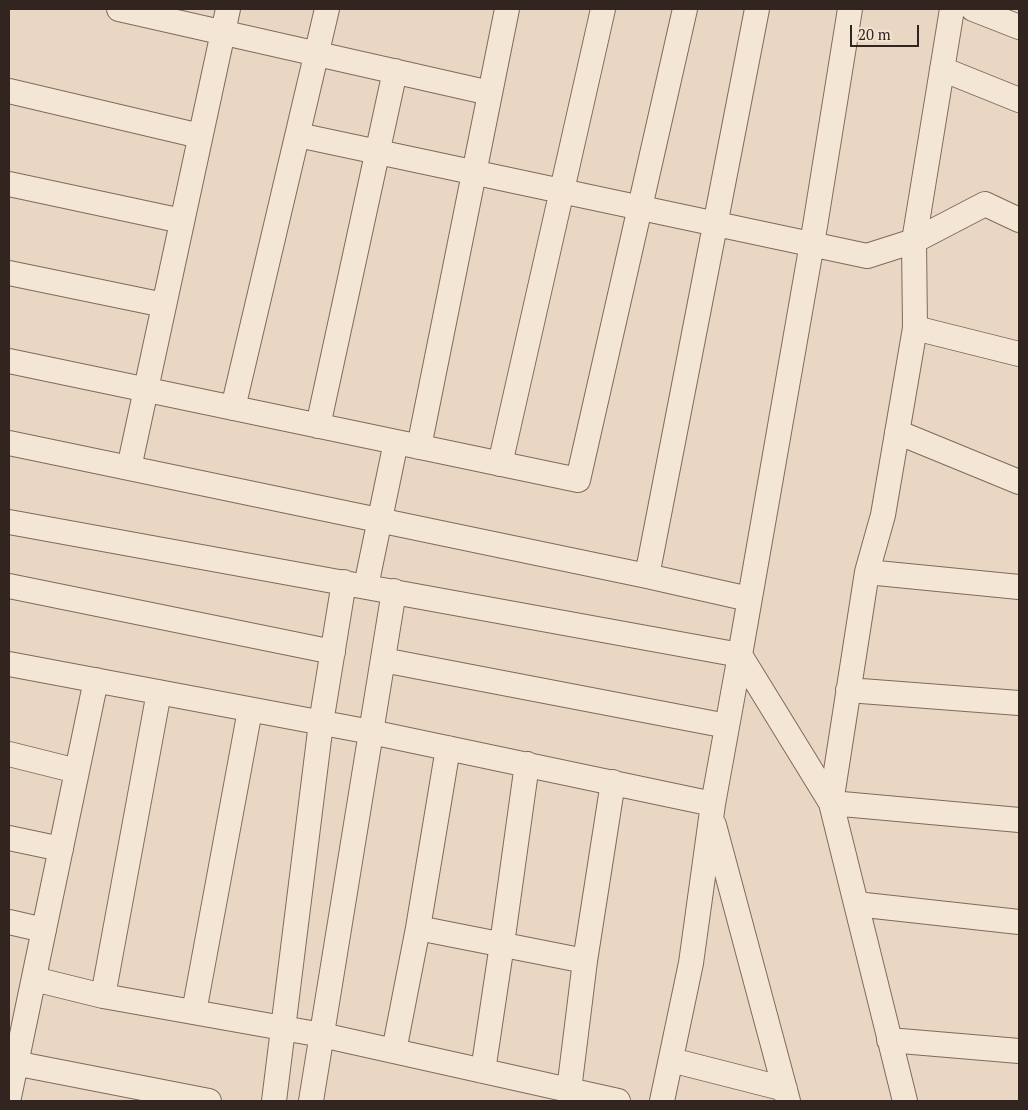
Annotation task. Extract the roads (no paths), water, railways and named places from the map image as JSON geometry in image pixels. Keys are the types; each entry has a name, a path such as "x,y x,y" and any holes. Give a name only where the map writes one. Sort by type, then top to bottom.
{"street":[{"path":"119,9 490,93"},
{"path":"129,468 228,9"},
{"path":"233,408 327,9"},
{"path":"419,447 506,9"},
{"path":"500,464 603,9"},
{"path":"9,361 578,480 685,9"},
{"path":"647,576 757,9"},
{"path":"662,1101 691,963 727,726 812,245 850,9"},
{"path":"831,803 867,572 882,515 915,328 914,240 952,9"},
{"path":"973,9 1019,27"},
{"path":"942,69 1019,100"},
{"path":"318,426 395,71"},
{"path":"9,91 200,136"},
{"path":"298,135 867,256 914,240 985,204 1019,220"},
{"path":"9,184 182,221"},
{"path":"9,273 164,305"},
{"path":"915,328 1019,354"},
{"path":"897,432 1019,482"},
{"path":"274,1101 321,723 333,652 355,584 379,520 396,442"},
{"path":"9,443 749,599"},
{"path":"9,522 740,655 831,803 905,1101"},
{"path":"867,572 1019,587"},
{"path":"9,586 333,652"},
{"path":"311,1101 394,591"},
{"path":"383,660 727,726"},
{"path":"9,664 371,732 527,764 613,782 713,810"},
{"path":"9,1097 12,1062 34,979 96,680"},
{"path":"848,690 1019,703"},
{"path":"103,996 159,692"},
{"path":"194,1012 250,710"},
{"path":"394,1051 418,928 448,748"},
{"path":"9,754 77,771"},
{"path":"483,1071 527,764"},
{"path":"569,1090 613,782"},
{"path":"831,803 1019,820"},
{"path":"713,810 786,1095"},
{"path":"9,838 61,849"},
{"path":"856,904 1019,922"},
{"path":"9,922 44,930"},
{"path":"418,928 586,961"},
{"path":"34,979 103,996 322,1035 618,1101"},
{"path":"890,1040 1019,1052"},
{"path":"671,1060 786,1095"},
{"path":"12,1062 209,1101"}]}
